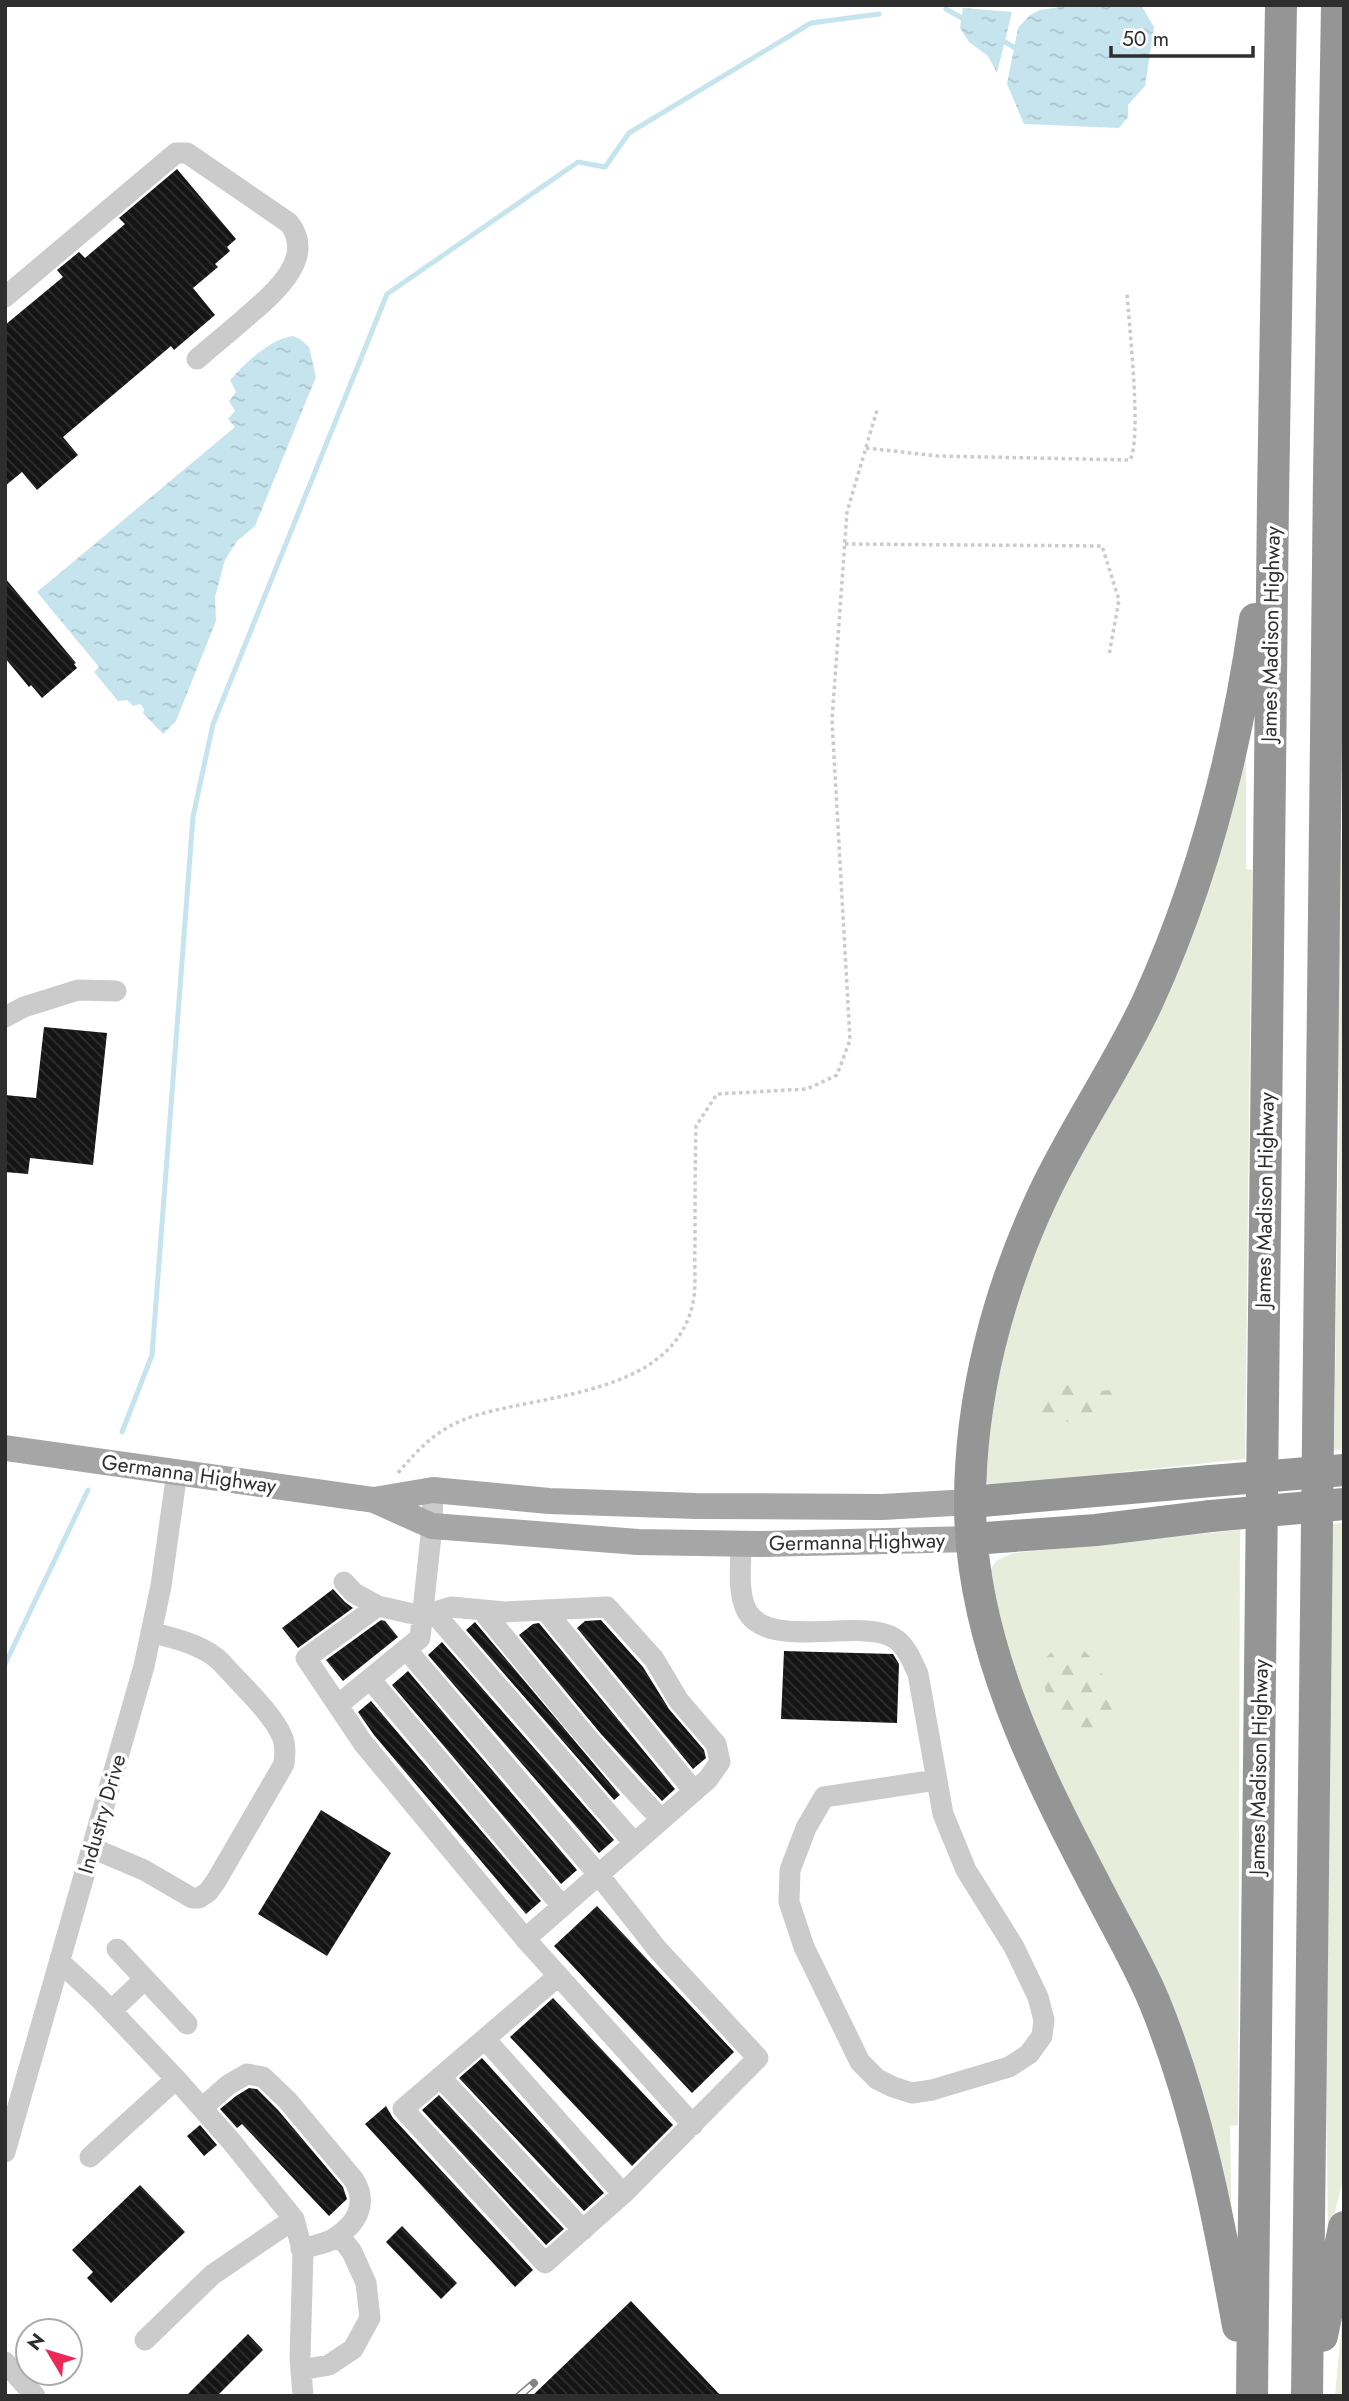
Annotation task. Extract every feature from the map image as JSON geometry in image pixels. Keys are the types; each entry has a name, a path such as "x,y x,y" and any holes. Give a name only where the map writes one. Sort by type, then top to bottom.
{"highway":[{"name":"James Madison Highway","path":"1252,2396 1281,5"},
{"path":"1308,2396 1329,477 1337,5"},
{"path":"1329,477 1344,616"},
{"path":"1252,2396 1213,2189 1196,2120 1152,1996 1034,1763 1013,1710 995,1656 978,1589 970,1502 978,1403 986,1360 1000,1307 1020,1250 1043,1195 1147,1003 1178,926 1223,790 1240,716 1273,500"},
{"name":"Germanna Highway","path":"970,1502 1344,1470"},
{"name":"Germanna Highway","path":"972,1539 1096,1530 1344,1504"},
{"path":"1308,2396 1344,2227"}],"main road":[{"name":"Germanna Highway","path":"5,1448 374,1500 432,1526 620,1541 741,1544 972,1539"},
{"name":"Germanna Highway","path":"374,1500 433,1490 549,1501 696,1506 882,1507 970,1502"}],"street":[{"path":"5,297 176,153 187,153 289,223 298,241 294,264 276,291 197,359"},
{"path":"5,1017 24,1007 78,990 116,991"},
{"name":"Industry Drive","path":"5,2151 144,1666 161,1586 177,1472"},
{"path":"338,1705 419,1638 428,1615 433,1490"},
{"path":"741,1544 744,1605 752,1619 763,1626 795,1632 881,1631 897,1639 908,1654 918,1674 943,1814 966,1870 1014,1947 1038,1997 1044,2020 1042,2036 1029,2054 1009,2067 932,2090 912,2092 892,2087 877,2079 860,2062 804,1947 789,1902 790,1870 806,1828 824,1797 936,1780"},
{"path":"344,1582 354,1593 378,1606 428,1615 451,1607 505,1612 607,1607 654,1659 678,1701 716,1744 720,1762 708,1779 525,1939"},
{"path":"378,1606 306,1658 363,1743 525,1939 693,2125"},
{"path":"482,1610 593,1743 662,1819"},
{"path":"545,1610 694,1791"},
{"path":"428,1615 634,1843"},
{"path":"92,1848 144,1870 185,1896 199,1898 208,1892 216,1881 284,1764 285,1745 282,1736 270,1718 213,1655 186,1642 151,1632"},
{"path":"406,1649 658,1950 758,2059 623,2194 545,2263 403,2109 557,1976"},
{"path":"370,1679 562,1906"},
{"path":"117,1949 187,2024"},
{"path":"60,1962 176,2079 294,2219 302,2249 303,2396"},
{"path":"111,2011 145,1979"},
{"path":"485,2039 623,2194"},
{"path":"202,2108 228,2085 247,2074 263,2077 288,2101 354,2180 362,2192 362,2207 350,2225 332,2240 302,2249"},
{"path":"440,2077 583,2230"},
{"path":"90,2157 176,2079"},
{"path":"145,2340 212,2275 294,2219"},
{"path":"301,2370 329,2365 353,2349 370,2318 366,2283 352,2252 339,2235"},
{"path":"5,2362 35,2396"}],"path":[{"path":"866,448 938,456 1130,460 1134,453 1136,429 1127,292"},
{"path":"374,1500 420,1447 442,1431 473,1417 606,1386 654,1363 676,1340 694,1298 696,1126 706,1107 717,1094 807,1089 837,1075 850,1040 832,720 847,512 877,410"},
{"path":"845,544 1102,546 1119,600 1110,655"}],"green space":[{"path":"1340,709 1344,709 1344,840"},
{"path":"1246,748 1246,869 1252,870 1245,1459 991,1486 984,1481 983,1460 1010,1299"},
{"path":"1344,840 1344,1449 1334,1450 1339,1129 1336,841"},
{"path":"1077,1381 1093,1392 1109,1390 1116,1396 1106,1420 1056,1422 1041,1416 1041,1405 1049,1395"},
{"path":"1344,1523 1344,2176 1331,2227 1328,2229 1326,2085 1331,1524"},
{"path":"1240,1530 1238,2125 1230,2126 1232,2260 1225,2229 1063,1802 1011,1675 990,1571 996,1561 1013,1553"},
{"path":"1068,1641 1076,1644 1092,1659 1110,1689 1115,1711 1113,1721 1105,1732 1073,1735 1062,1723 1049,1699 1043,1679 1044,1662 1057,1647"},
{"path":"1344,2300 1344,2396 1335,2396"}],"water":[{"path":"1141,5 1154,27 1145,86 1128,105 1128,117 1119,128 1024,124 1007,84 1018,28 1030,15 1040,10 1067,6"},
{"path":"963,8 1012,12 997,73 988,56 969,42 960,28"},
{"path":"293,336 309,347 316,377 255,526 237,541 225,560 215,597 216,621 176,721 163,734 143,713 144,709 140,704 133,706 127,700 118,701 94,672 99,667 37,592 235,427 228,419 235,411 229,401 236,392 230,380 250,359 267,347"}],"building":[{"path":"177,169 236,239 227,247 230,251 215,264 218,267 193,288 215,315 174,350 171,346 63,437 78,455 37,490 22,472 5,486 5,325 63,277 57,270 79,252 85,258 125,224 119,218"},
{"path":"5,578 76,663 74,664 77,668 42,698 5,658"},
{"path":"44,1027 107,1033 93,1165 30,1158 28,1174 5,1172 5,1095 36,1098"},
{"path":"333,1589 353,1608 298,1648 282,1628"},
{"path":"381,1620 385,1621 398,1637 343,1681 326,1660"},
{"path":"601,1620 643,1667 669,1709 704,1750 706,1758 693,1769 577,1628 585,1621"},
{"path":"475,1622 620,1795 614,1800 466,1630"},
{"path":"539,1623 675,1789 662,1801 601,1734 519,1635 533,1624"},
{"path":"442,1642 614,1840 599,1853 428,1655"},
{"path":"784,1651 893,1654 899,1664 897,1723 781,1719"},
{"path":"408,1671 577,1870 561,1884 392,1685"},
{"path":"371,1701 541,1901 526,1914 374,1735 358,1712"},
{"path":"321,1810 391,1853 327,1956 258,1914"},
{"path":"597,1906 734,2052 692,2093 554,1946"},
{"path":"553,1998 673,2125 632,2166 510,2037"},
{"path":"482,2058 604,2193 584,2211 459,2078"},
{"path":"249,2088 257,2089 278,2110 343,2187 347,2199 329,2216 242,2124 237,2128 220,2109"},
{"path":"439,2095 564,2229 546,2245 422,2110"},
{"path":"386,2106 393,2118 533,2270 515,2287 365,2124"},
{"path":"200,2125 217,2145 204,2156 187,2136"},
{"path":"140,2185 185,2232 111,2303 87,2278 93,2272 72,2250"},
{"path":"402,2226 457,2283 441,2299 386,2242"},
{"path":"631,2301 721,2396 532,2396"},
{"path":"248,2334 263,2350 217,2396 186,2396"}],"waterway":[{"path":"946,9 967,21"},
{"path":"122,1432 152,1355 193,817 213,724 387,294 578,162 605,167 629,133 811,23 879,14"},
{"path":"1000,39 1019,50"},
{"path":"5,1664 88,1490"}],"railway":[{"path":"519,2396 534,2383"}]}
